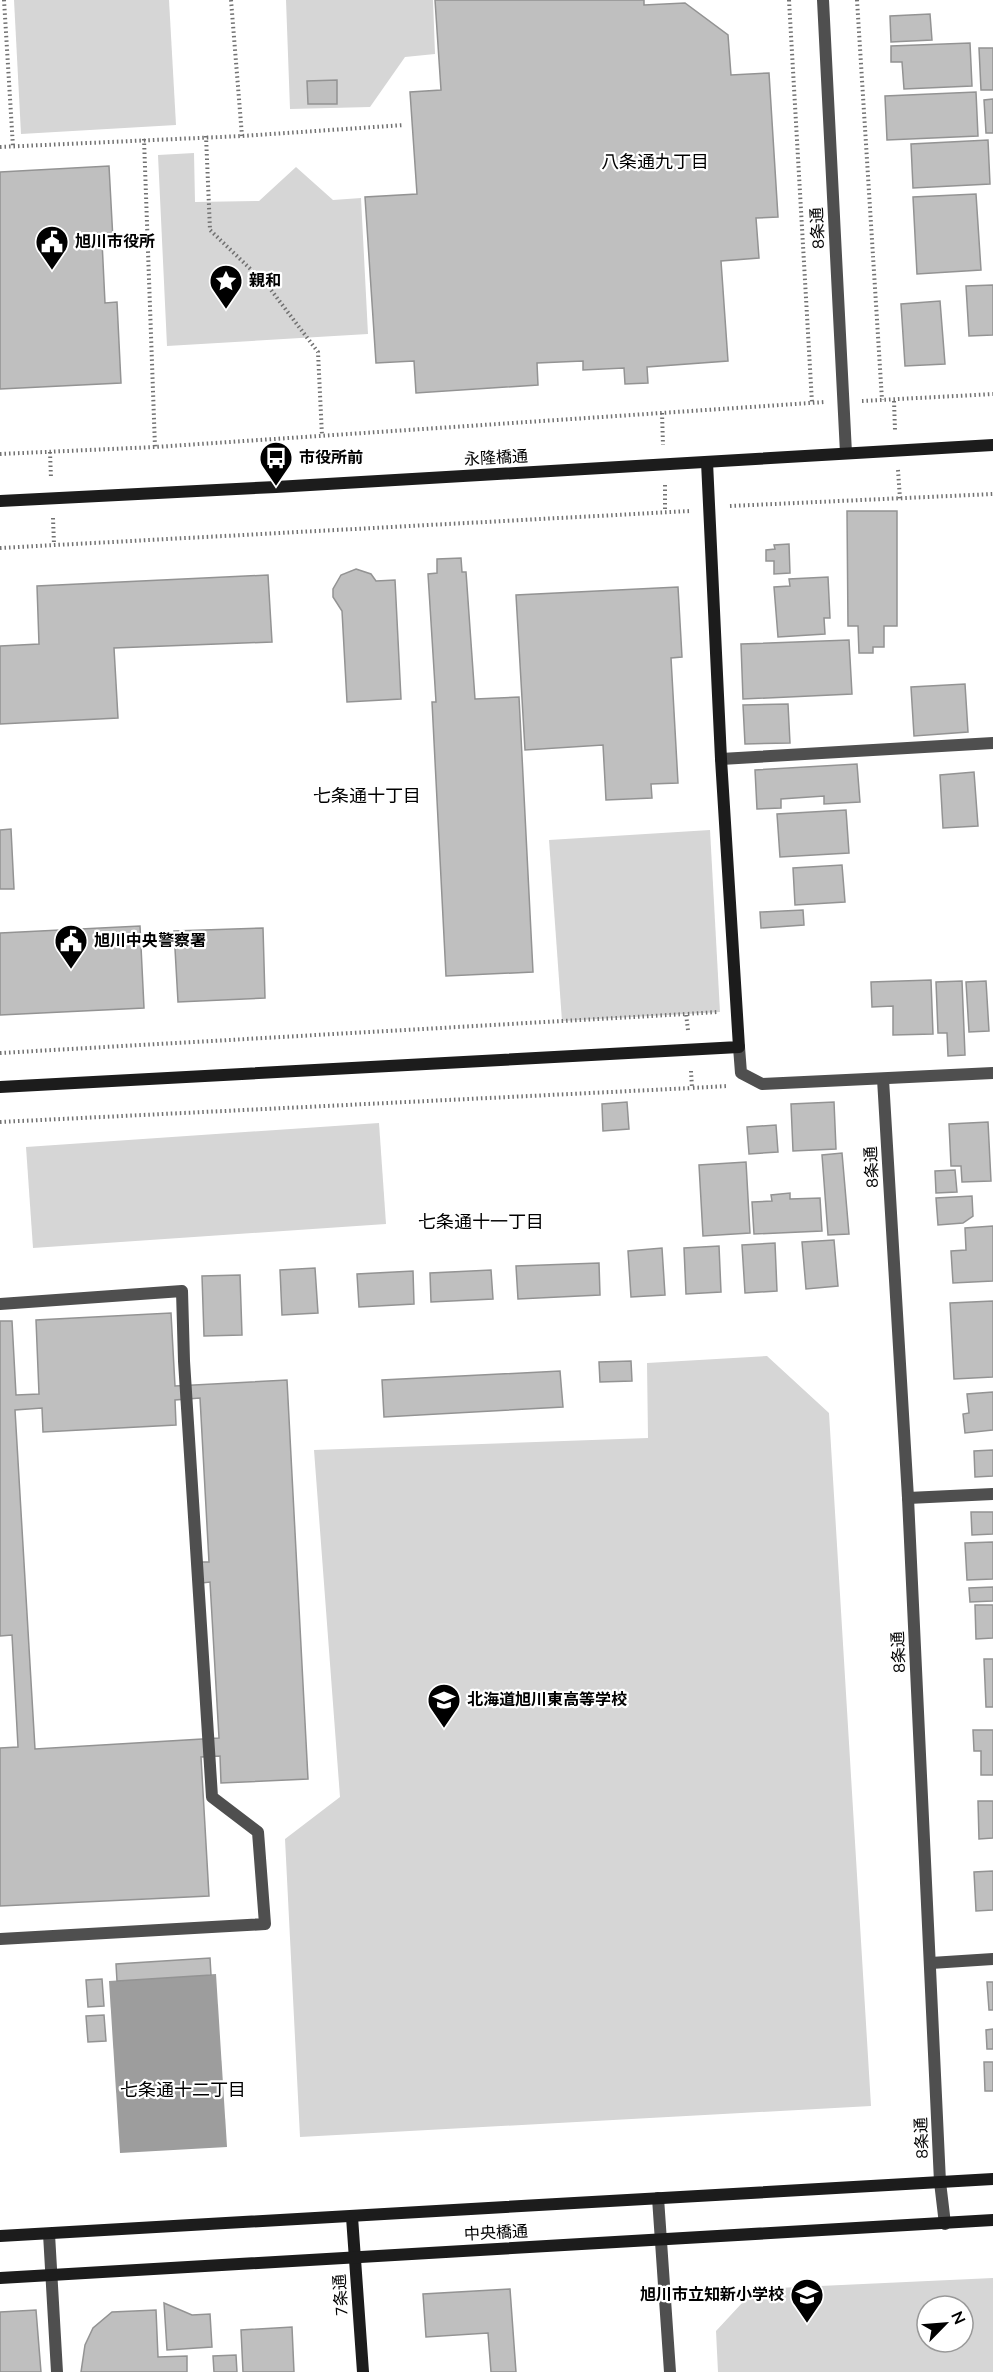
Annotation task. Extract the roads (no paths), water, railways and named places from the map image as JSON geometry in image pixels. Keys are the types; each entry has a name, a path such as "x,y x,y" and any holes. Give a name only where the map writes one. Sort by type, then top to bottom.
{"street":[{"name":"8条通","path":"824,0 846,453"},
{"name":"永隆橋通","path":"0,501 993,445"},
{"path":"707,462 721,759 741,1073 762,1084 993,1073"},
{"path":"721,759 993,743"},
{"path":"0,1087 739,1047"},
{"name":"8条通","path":"883,1079 908,1498 940,2182 945,2224"},
{"path":"0,1304 182,1291 184,1361 212,1797 258,1832 265,1924 0,1939"},
{"path":"908,1498 993,1494"},
{"path":"931,1963 993,1959"},
{"name":"中央橋通","path":"0,2236 993,2179"},
{"path":"658,2198 670,2372"},
{"name":"7条通","path":"352,2217 363,2372"},
{"name":"中央橋通","path":"0,2278 993,2220"},
{"path":"49,2234 57,2372"}],"place":[{"name":"旭川市役所","path":"52,271"},
{"name":"親和","path":"226,310"},
{"name":"市役所前","path":"276,487"},
{"name":"旭川中央警察署","path":"71,970"},
{"name":"北海道旭川東高等学校","path":"444,1729"},
{"name":"旭川市立知新小学校","path":"807,2324"}],"district":[{"name":"八条通九丁目","path":"655,162"},
{"name":"七条通十丁目","path":"367,796"},
{"name":"七条通十一丁目","path":"481,1222"},
{"name":"七条通十二丁目","path":"183,2090"}]}
